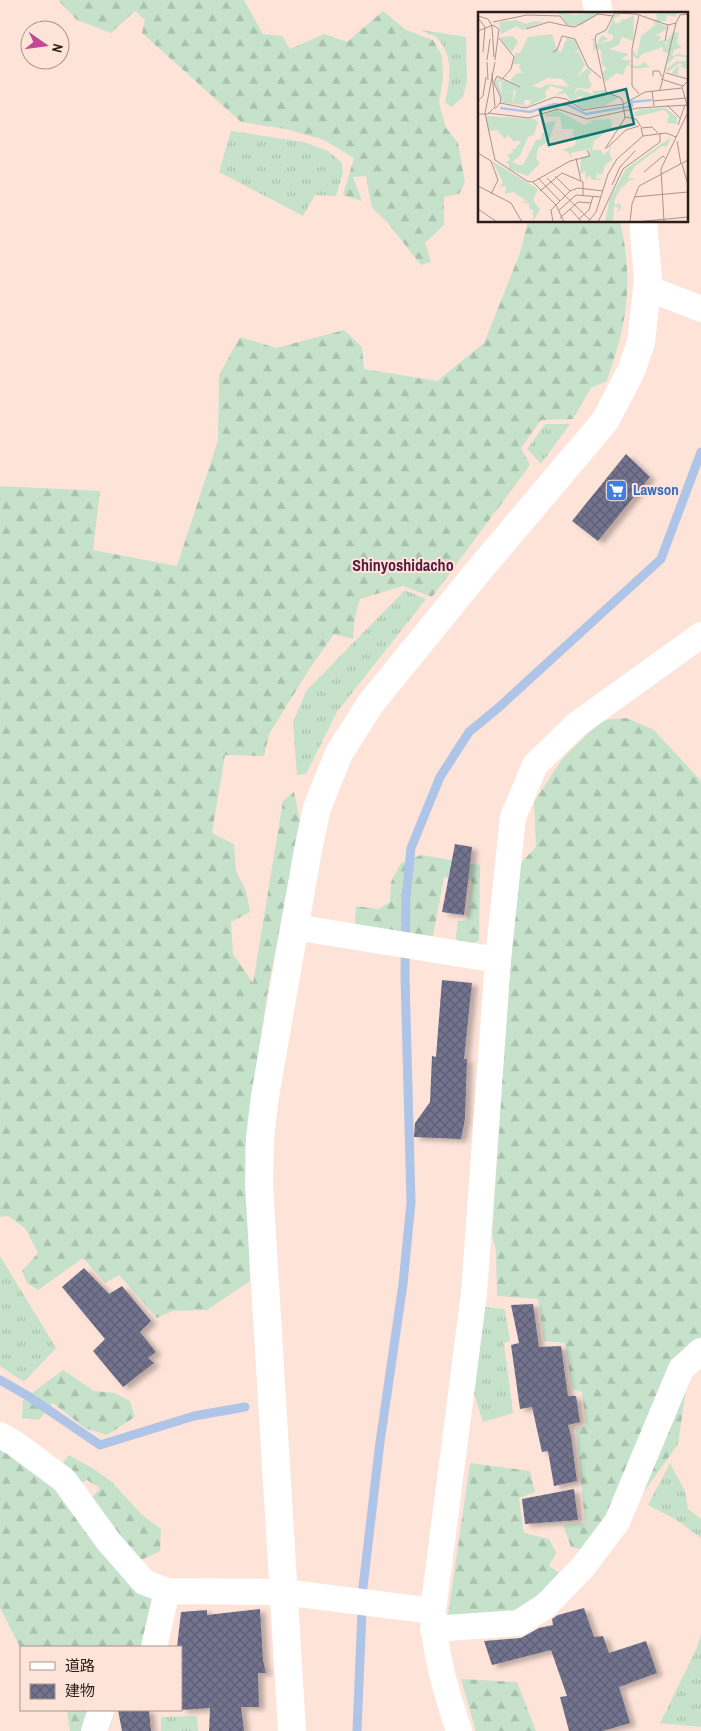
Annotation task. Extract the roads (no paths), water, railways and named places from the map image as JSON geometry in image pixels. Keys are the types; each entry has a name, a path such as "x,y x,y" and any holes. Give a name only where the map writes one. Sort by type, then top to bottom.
{"street":[{"path":"292,1731 260,1184 260,1138 265,1096 294,927 317,808 339,754 371,703 604,421 631,371 641,343 648,279 643,222"},
{"path":"647,288 701,309"},
{"path":"459,1731 442,1679 433,1620 474,1293 498,960 513,817 535,766 576,725 701,635"},
{"path":"294,927 498,960"},
{"path":"0,1435 14,1443 64,1480 109,1542 144,1582 167,1591 283,1592 381,1604 433,1620 519,1624 545,1606 583,1567 617,1522 681,1369 701,1351"},
{"path":"154,1646 167,1591"},
{"path":"94,1731 101,1711"}],"waterway":[{"path":"357,1731 363,1587 380,1442 403,1284 411,1202 405,975 406,898 411,848 440,777 469,732 498,708 661,559 701,452"},
{"path":"0,1380 28,1396 100,1445 194,1416 245,1407"}],"place":[{"name":"Lawson","path":"617,490"}],"district":[{"name":"Shinyoshidacho","path":"403,565"}]}
